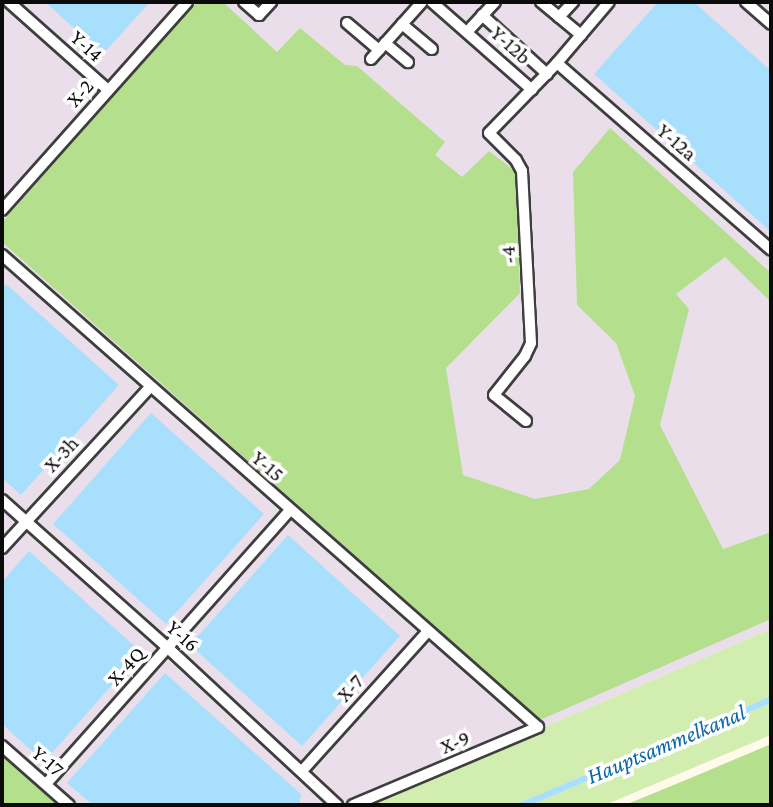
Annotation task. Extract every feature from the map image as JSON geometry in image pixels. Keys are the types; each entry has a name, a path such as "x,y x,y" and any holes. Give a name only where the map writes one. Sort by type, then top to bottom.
{"street":[{"name":"Y-14","path":"9,2 108,90"},
{"name":"X-2","path":"2,210 6,201 187,2"},
{"path":"244,2 259,15 271,2"},
{"path":"370,60 422,2"},
{"path":"467,33 495,2"},
{"path":"541,2 581,35"},
{"path":"559,17 573,2"},
{"path":"746,2 771,24"},
{"name":"Y-12b","path":"435,3 532,90"},
{"path":"532,90 607,3"},
{"path":"482,15 547,74"},
{"path":"347,23 408,62"},
{"path":"402,24 432,49"},
{"name":"Y-12a","path":"557,63 771,250"},
{"name":"-4","path":"526,421 494,395 526,356 532,330 522,172 516,160 489,133 532,90"},
{"name":"Y-15","path":"4,261 510,705"},
{"name":"X-3h","path":"2,548 150,387"},
{"name":"Y-16","path":"2,500 337,804"},
{"name":"X-4Q","path":"46,784 290,510"},
{"name":"X-7","path":"302,771 428,631"},
{"name":"X-9","path":"354,805 538,727 510,705"},
{"name":"Y-17","path":"2,746 69,805"}],"shaded area":[{"path":"2,2 771,2 771,629 364,805 61,805 2,754"}],"green space":[{"path":"197,2 223,2 277,52 300,28 345,65 357,66 445,142 435,155 462,177 489,151 516,172 520,293 446,368 463,475 535,499 589,489 620,460 635,396 616,343 577,305 573,172 610,128 771,273 771,302 725,257 676,294 689,309 660,425 723,549 771,532 771,619 540,720 2,242 2,222"},
{"path":"771,629 771,696 514,805 364,805"},
{"path":"771,703 771,735 605,805 531,805"},
{"path":"771,744 771,805 625,805 693,777"},
{"path":"2,754 61,805 2,805"}],"water":[{"path":"45,2 150,2 103,54"},
{"path":"658,2 694,2 771,71 771,232 594,74"},
{"path":"6,284 119,385 21,495 2,478 2,289"},
{"path":"151,413 264,514 166,624 53,524"},
{"path":"288,535 400,636 302,746 190,645"},
{"path":"29,551 141,652 44,762 2,724 2,582"},
{"path":"165,673 301,794 299,805 93,805 67,783"},
{"name":"Hauptsammelkanal","path":"771,696 771,703 531,805 514,805"}]}
